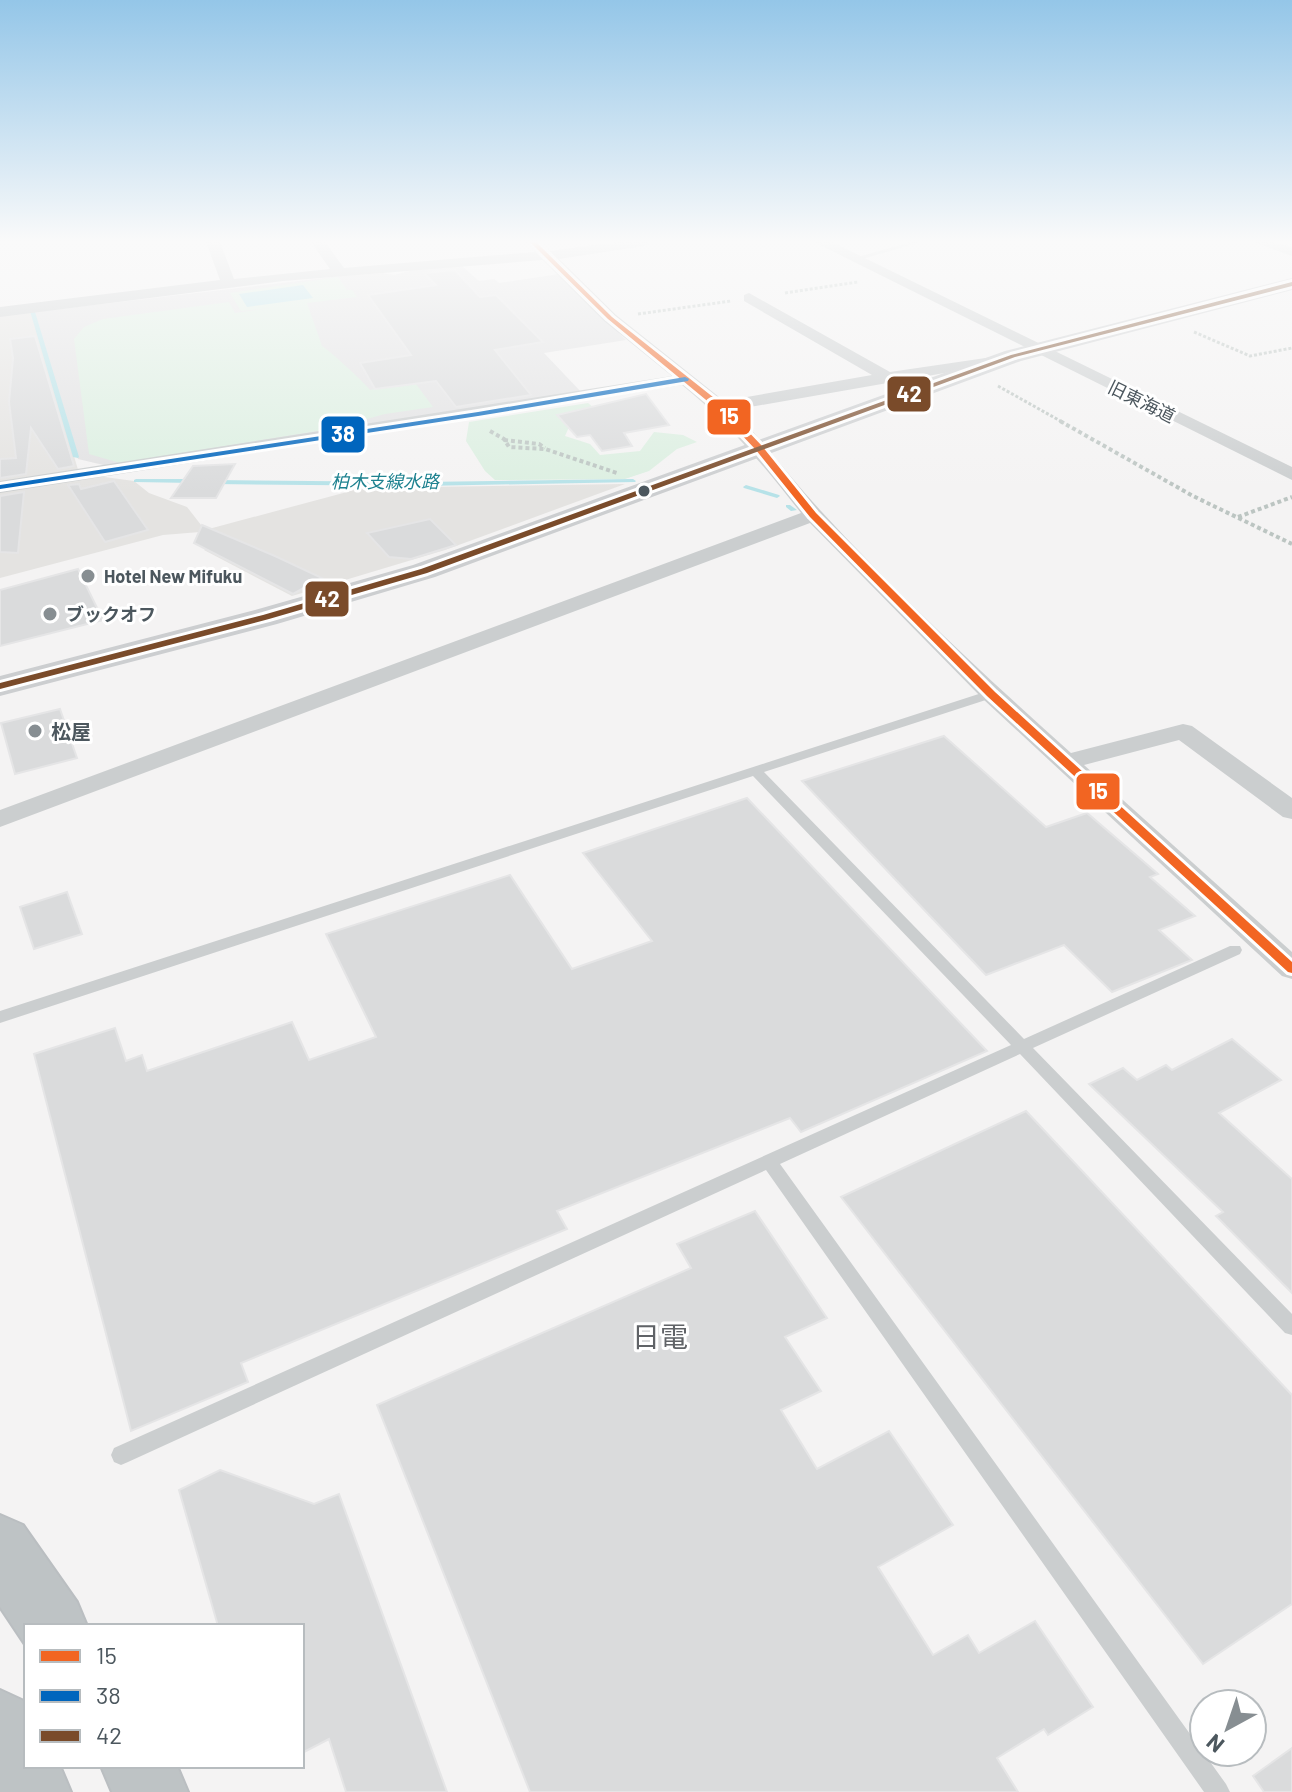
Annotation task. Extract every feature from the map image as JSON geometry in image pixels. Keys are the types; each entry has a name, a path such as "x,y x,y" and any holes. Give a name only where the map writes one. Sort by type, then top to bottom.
{"highway":[{"path":"0,1548 52,1624"},
{"path":"0,1726 34,1792"},
{"path":"139,1768 151,1792"}],"street":[{"path":"619,326 720,407 759,448 813,515 991,694 1292,969"},
{"path":"797,326 890,379"},
{"name":"旧東海道","path":"978,326 1025,352 1292,474"},
{"path":"720,407 890,379 1025,352 1129,326"},
{"path":"0,686 266,617 424,571 1025,352"},
{"path":"0,487 685,379"},
{"path":"0,819 813,515"},
{"path":"1066,762 1183,731 1292,811"}],"lane":[{"path":"0,1017 991,694"},
{"path":"756,771 1292,1327"},
{"path":"121,1455 1235,950"},
{"path":"770,1163 1218,1792"}],"path":[{"path":"1184,328 1250,356 1292,348"},
{"path":"969,371 1237,518 1292,544"},
{"path":"478,414 492,434 504,439 509,447 545,449 620,474"},
{"path":"1237,518 1292,497"}],"shaded area":[{"path":"0,326 35,326 79,473 0,482"},
{"path":"38,326 611,326 626,340 544,353 583,394 116,468 78,459"},
{"path":"97,476 134,481 149,493 187,507 205,530 362,488 625,484 445,550 292,596 204,550 213,546 200,532 163,535 0,578 0,491"}],"green space":[{"path":"315,326 322,346 370,390 375,389 370,381 392,378 397,387 416,384 433,407 385,414 330,429 120,463 89,454 74,339 84,327"},
{"path":"588,403 599,412 574,416 565,436 590,444 600,455 640,451 654,432 683,435 697,442 677,449 649,471 625,479 495,480 485,471 466,441 469,422"}],"building":[{"path":"390,326 527,326 543,342 495,350 531,395 456,407 436,381 375,389 360,363 411,355"},
{"path":"35,336 74,466 58,469 31,428 26,474 0,478 0,459 16,458 9,402 13,358 10,339"},
{"path":"646,394 669,425 624,433 632,446 602,451 590,435 577,437 557,415"},
{"path":"235,464 216,498 171,498 193,466"},
{"path":"114,481 148,530 105,542 68,485 79,484 81,489"},
{"path":"24,492 18,553 0,552 0,496"},
{"path":"430,519 456,545 411,559 389,557 367,533"},
{"path":"202,525 322,578 293,594 194,543"},
{"name":"ブックオフ","path":"78,569 103,620 0,646 0,590"},
{"path":"60,709 77,758 15,774 1,723"},
{"path":"944,736 1046,827 1087,813 1158,874 1150,877 1195,916 1159,930 1192,960 1112,992 1064,945 986,975 802,781"},
{"path":"747,798 987,1051 801,1132 790,1118 557,1211 567,1229 241,1363 248,1382 131,1431 34,1054 115,1028 126,1061 142,1055 147,1071 292,1022 309,1060 376,1037 326,934 510,875 572,969 652,941 583,853"},
{"path":"67,892 82,934 34,949 20,907"},
{"path":"1232,1039 1281,1080 1219,1113 1292,1179 1292,1293 1216,1216 1223,1212 1089,1084 1123,1068 1137,1080 1166,1065 1172,1070"},
{"path":"1026,1111 1292,1395 1292,1604 1203,1664 841,1197"},
{"path":"755,1211 827,1318 785,1337 821,1391 781,1410 817,1469 889,1431 953,1525 878,1567 933,1655 968,1635 979,1653 1035,1621 1093,1707 1048,1735 1044,1729 997,1758 1018,1792 530,1792 377,1405 691,1268 677,1244"},
{"path":"220,1470 314,1504 339,1494 447,1792 346,1792 329,1739 304,1752 304,1624 217,1624 179,1490"},
{"path":"1292,1748 1292,1792 1264,1792 1253,1776"}],"waterway":[{"path":"36,326 76,457"},
{"name":"柏木支線水路","path":"136,481 194,481"},
{"name":"柏木支線水路","path":"214,482 423,484 633,481"},
{"path":"746,487 777,496"},
{"name":"柏木支線水路","path":"788,506 793,510"}],"transit line":[{"name":"15","path":"619,326 720,407 759,448 813,515 991,694 1292,969"},
{"name":"42","path":"0,686 266,617 424,571 1013,356 1131,326"},
{"name":"38","path":"0,487 685,379"}],"place":[{"name":"Hotel New Mifuku","path":"88,576"},
{"name":"ブックオフ","path":"50,614"},
{"name":"松屋","path":"35,731"}],"district":[{"name":"日電","path":"660,1336"}]}
